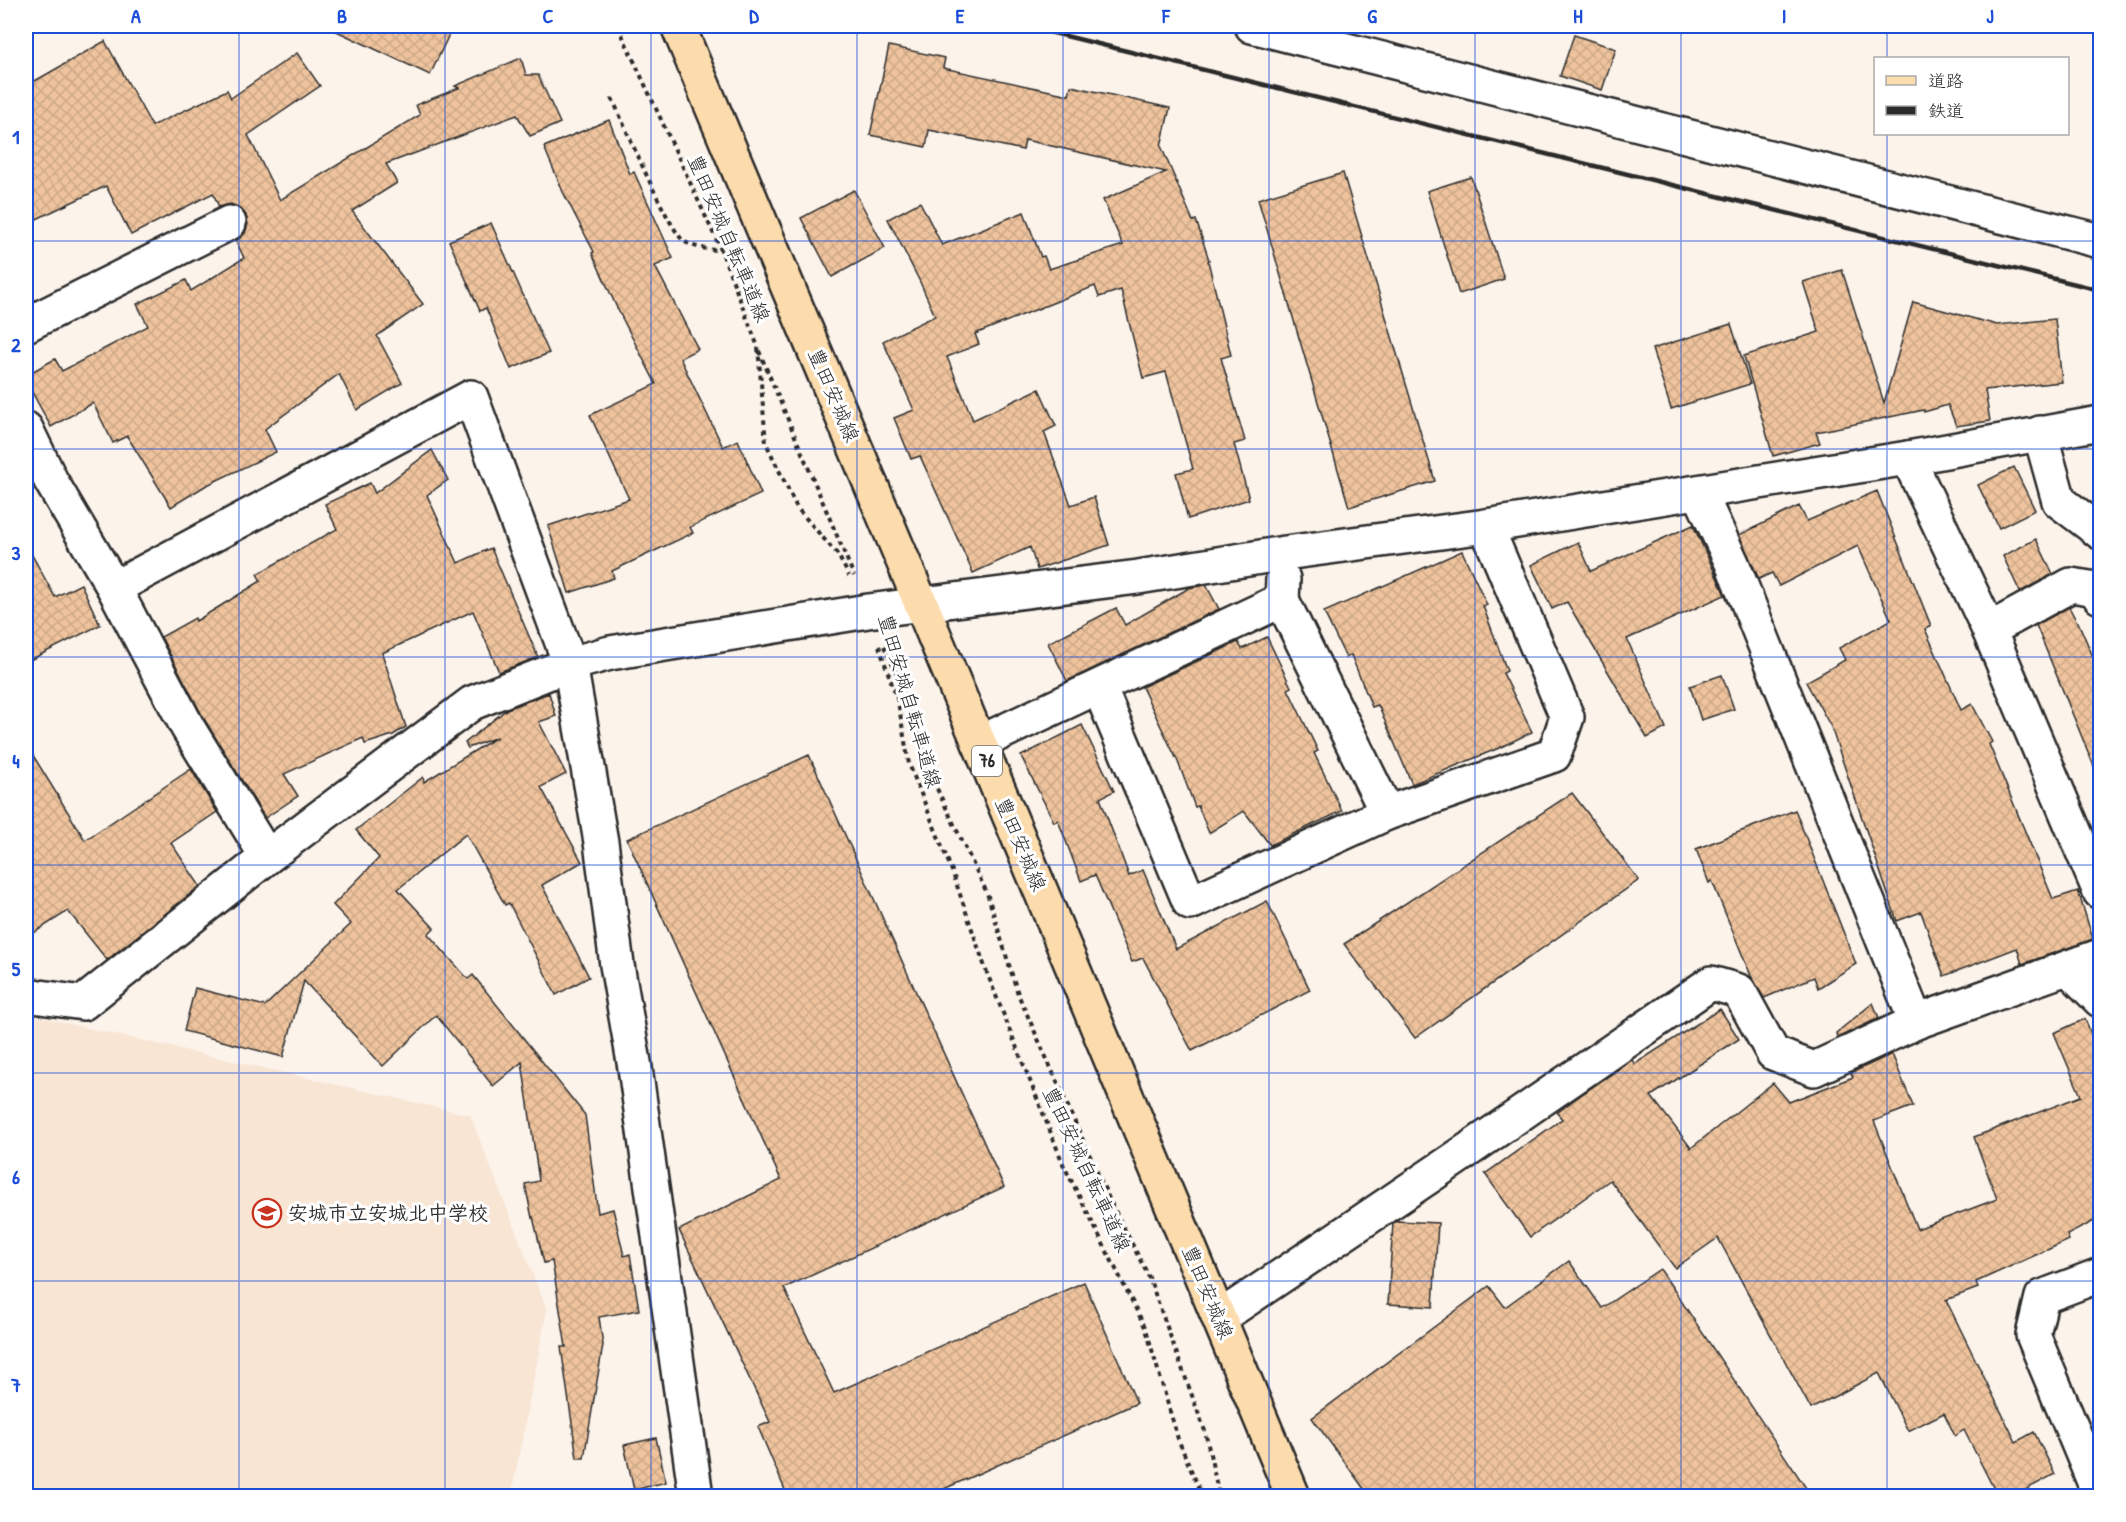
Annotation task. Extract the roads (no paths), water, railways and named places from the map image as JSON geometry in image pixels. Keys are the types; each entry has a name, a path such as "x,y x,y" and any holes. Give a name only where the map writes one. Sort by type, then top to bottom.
{"main road":[{"name":"豊田安城線","path":"678,26 1293,1497"}],"street":[{"path":"1251,26 2100,241"},
{"path":"26,325 229,223"},
{"path":"114,588 471,397 570,664 601,842 617,965 635,1068 696,1497"},
{"path":"26,995 83,1003 267,857 472,703 570,664 610,653 868,611 1138,577 1285,553 1486,526 1908,458 2100,423"},
{"path":"26,429 36,478 114,588 188,728 267,857"},
{"path":"2040,433 2059,501 2100,531"},
{"path":"1908,458 1989,630 2100,892"},
{"path":"1699,492 1732,562 1916,1022"},
{"path":"1099,687 1190,903 1387,813 1554,754 1567,717 1486,526"},
{"path":"1285,553 1282,600 1387,813"},
{"path":"1989,630 2071,585 2097,589 2100,597"},
{"path":"979,743 1282,600"},
{"path":"1219,1318 1711,983 1739,991 1773,1053 1814,1069 1916,1022 2100,956"},
{"path":"2068,968 2100,1000"},
{"path":"2100,1275 2042,1297 2033,1335 2100,1497"}],"railway":[{"path":"1025,26 2100,290"}],"place":[{"name":"安城市立安城北中学校","path":"267,1213"}]}
